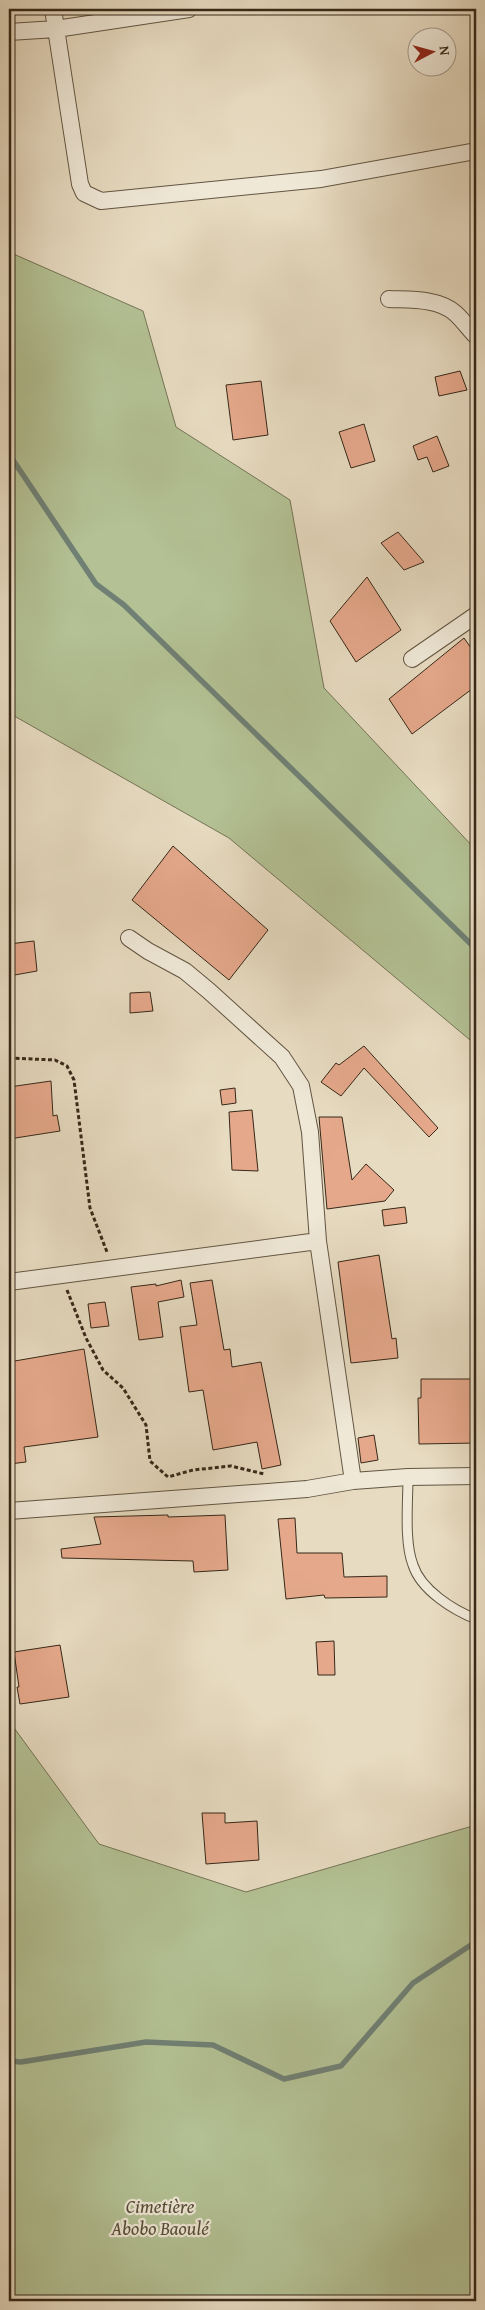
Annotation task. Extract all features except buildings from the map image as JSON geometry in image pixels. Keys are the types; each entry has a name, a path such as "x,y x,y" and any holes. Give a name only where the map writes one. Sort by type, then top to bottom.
{"street":[{"path":"53,9 80,184 84,193 100,201 321,179 476,152"},
{"path":"9,32 56,29 189,9"},
{"path":"390,299 425,301 443,306 454,312 476,336"},
{"path":"412,659 476,615"},
{"path":"129,938 148,951 185,971 209,991 282,1057 301,1086 310,1132 318,1241 352,1481"},
{"path":"9,1282 318,1241"},
{"path":"9,1511 285,1491 352,1481 408,1477 476,1476"}],"lane":[{"path":"408,1477 410,1550 413,1566 422,1580 446,1604 476,1618"}],"path":[{"path":"9,1058 55,1060 68,1066 74,1080 90,1208 102,1243 115,1268"},
{"path":"62,1275 86,1338 103,1370 123,1388 146,1425 150,1461 168,1477 193,1470 231,1466 274,1477 285,1491"}],"green space":[{"path":"9,252 143,311 176,427 290,500 324,688 476,850 476,1045 229,838 9,713"},
{"name":"Cimetière Abobo Baoulé","path":"9,1721 99,1844 246,1892 476,1825 476,2301 9,2301"}],"waterway":[{"path":"9,454 96,584 124,605 476,949"},
{"path":"9,2061 21,2062 146,2042 213,2045 284,2079 341,2066 413,1983 471,1945 476,1945"}]}
